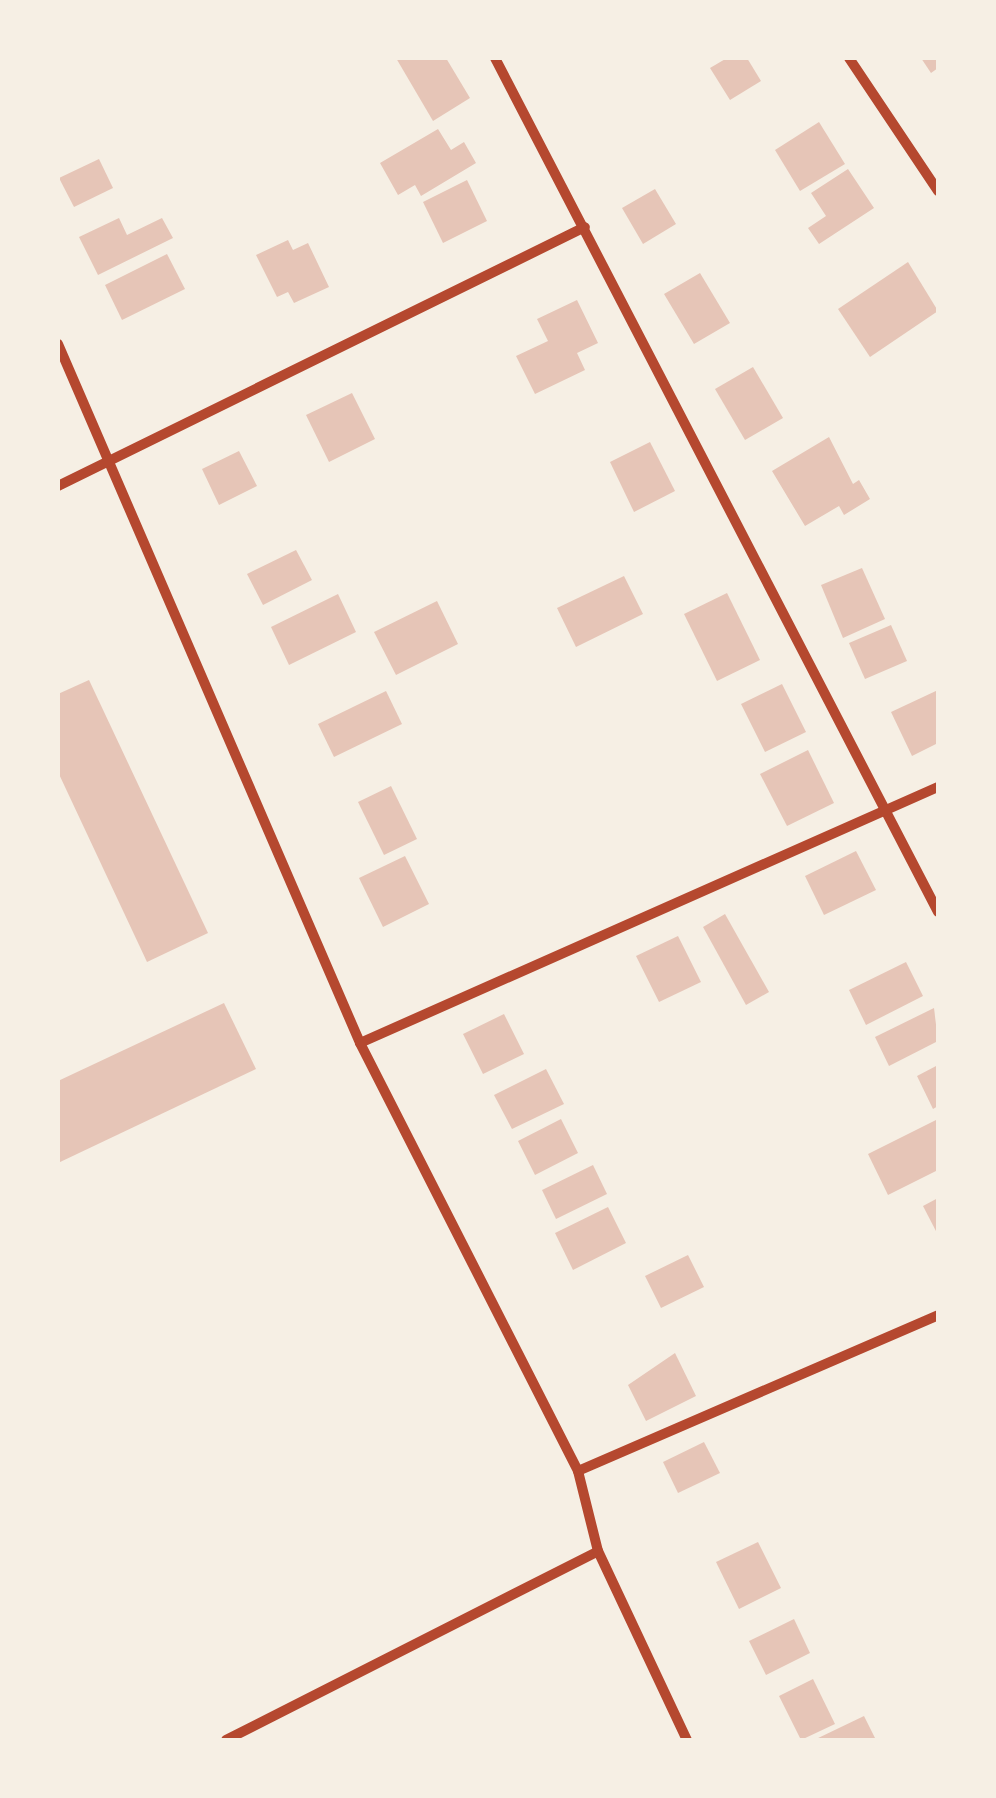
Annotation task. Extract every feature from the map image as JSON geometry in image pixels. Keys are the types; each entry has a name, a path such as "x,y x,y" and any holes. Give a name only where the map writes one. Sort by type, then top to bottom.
{"street":[{"path":"495,58 890,808 938,912"},
{"path":"849,58 938,192"},
{"path":"58,486 111,456 585,227"},
{"path":"58,344 111,456 360,1043 578,1470 598,1551 687,1740"},
{"path":"360,1043 938,787"},
{"path":"578,1470 938,1315"},
{"path":"226,1740 598,1551"}],"building":[{"path":"396,58 446,58 470,98 433,121"},
{"path":"727,58 747,58 761,81 730,100 710,68"},
{"path":"921,58 938,58 938,68 931,73"},
{"path":"819,122 845,164 800,191 775,150"},
{"path":"438,129 451,150 464,142 476,163 421,196 415,185 398,195 380,163"},
{"path":"99,159 113,188 74,207 59,178"},
{"path":"848,169 874,208 819,244 808,228 826,216 811,193"},
{"path":"467,180 487,221 443,243 423,202"},
{"path":"655,189 676,224 643,244 622,208"},
{"path":"119,218 127,235 162,218 173,238 98,275 79,237"},
{"path":"288,240 293,250 308,243 329,287 294,303 288,292 277,297 256,255"},
{"path":"167,254 185,289 122,320 105,285"},
{"path":"908,262 938,311 870,357 838,309"},
{"path":"700,273 730,323 694,344 664,294"},
{"path":"577,300 598,343 577,353 585,370 535,394 516,356 548,341 537,319"},
{"path":"753,367 783,418 745,440 715,389"},
{"path":"352,393 375,439 329,462 306,415"},
{"path":"829,437 853,484 859,480 870,499 844,515 839,506 805,526 772,471"},
{"path":"650,442 675,491 634,512 610,462"},
{"path":"239,451 257,486 219,505 202,469"},
{"path":"296,550 312,580 263,605 247,574"},
{"path":"862,568 885,619 843,638 821,585"},
{"path":"624,576 643,614 576,647 557,608"},
{"path":"727,593 760,660 717,681 684,614"},
{"path":"338,594 356,632 289,665 271,627"},
{"path":"437,601 458,644 396,675 374,632"},
{"path":"891,625 907,661 865,679 849,643"},
{"path":"89,680 208,933 147,962 58,772 58,694"},
{"path":"782,684 806,732 765,752 741,704"},
{"path":"938,690 938,743 912,756 891,712"},
{"path":"386,691 402,724 334,757 318,724"},
{"path":"808,750 834,803 787,826 760,774"},
{"path":"391,786 417,839 384,855 358,802"},
{"path":"856,851 876,890 824,915 805,876"},
{"path":"405,856 429,904 383,927 359,878"},
{"path":"725,914 769,992 746,1005 703,927"},
{"path":"678,936 701,982 659,1002 636,956"},
{"path":"906,962 923,996 866,1025 849,990"},
{"path":"224,1003 256,1069 58,1163 58,1081"},
{"path":"934,1008 938,1041 889,1066 875,1037"},
{"path":"504,1014 524,1054 483,1074 463,1034"},
{"path":"938,1065 938,1106 933,1109 917,1076"},
{"path":"546,1069 564,1104 512,1129 494,1095"},
{"path":"561,1119 578,1153 535,1175 518,1141"},
{"path":"938,1119 938,1170 888,1195 868,1154"},
{"path":"593,1165 607,1194 556,1219 542,1190"},
{"path":"938,1198 938,1235 923,1206"},
{"path":"608,1207 626,1243 573,1270 555,1233"},
{"path":"688,1255 704,1287 661,1308 645,1276"},
{"path":"675,1353 696,1396 646,1421 628,1385"},
{"path":"704,1442 720,1473 678,1493 663,1462"},
{"path":"758,1542 781,1588 739,1609 716,1562"},
{"path":"794,1619 810,1653 766,1675 749,1641"},
{"path":"813,1679 835,1724 801,1740 779,1696"},
{"path":"864,1716 876,1740 814,1740"}]}
